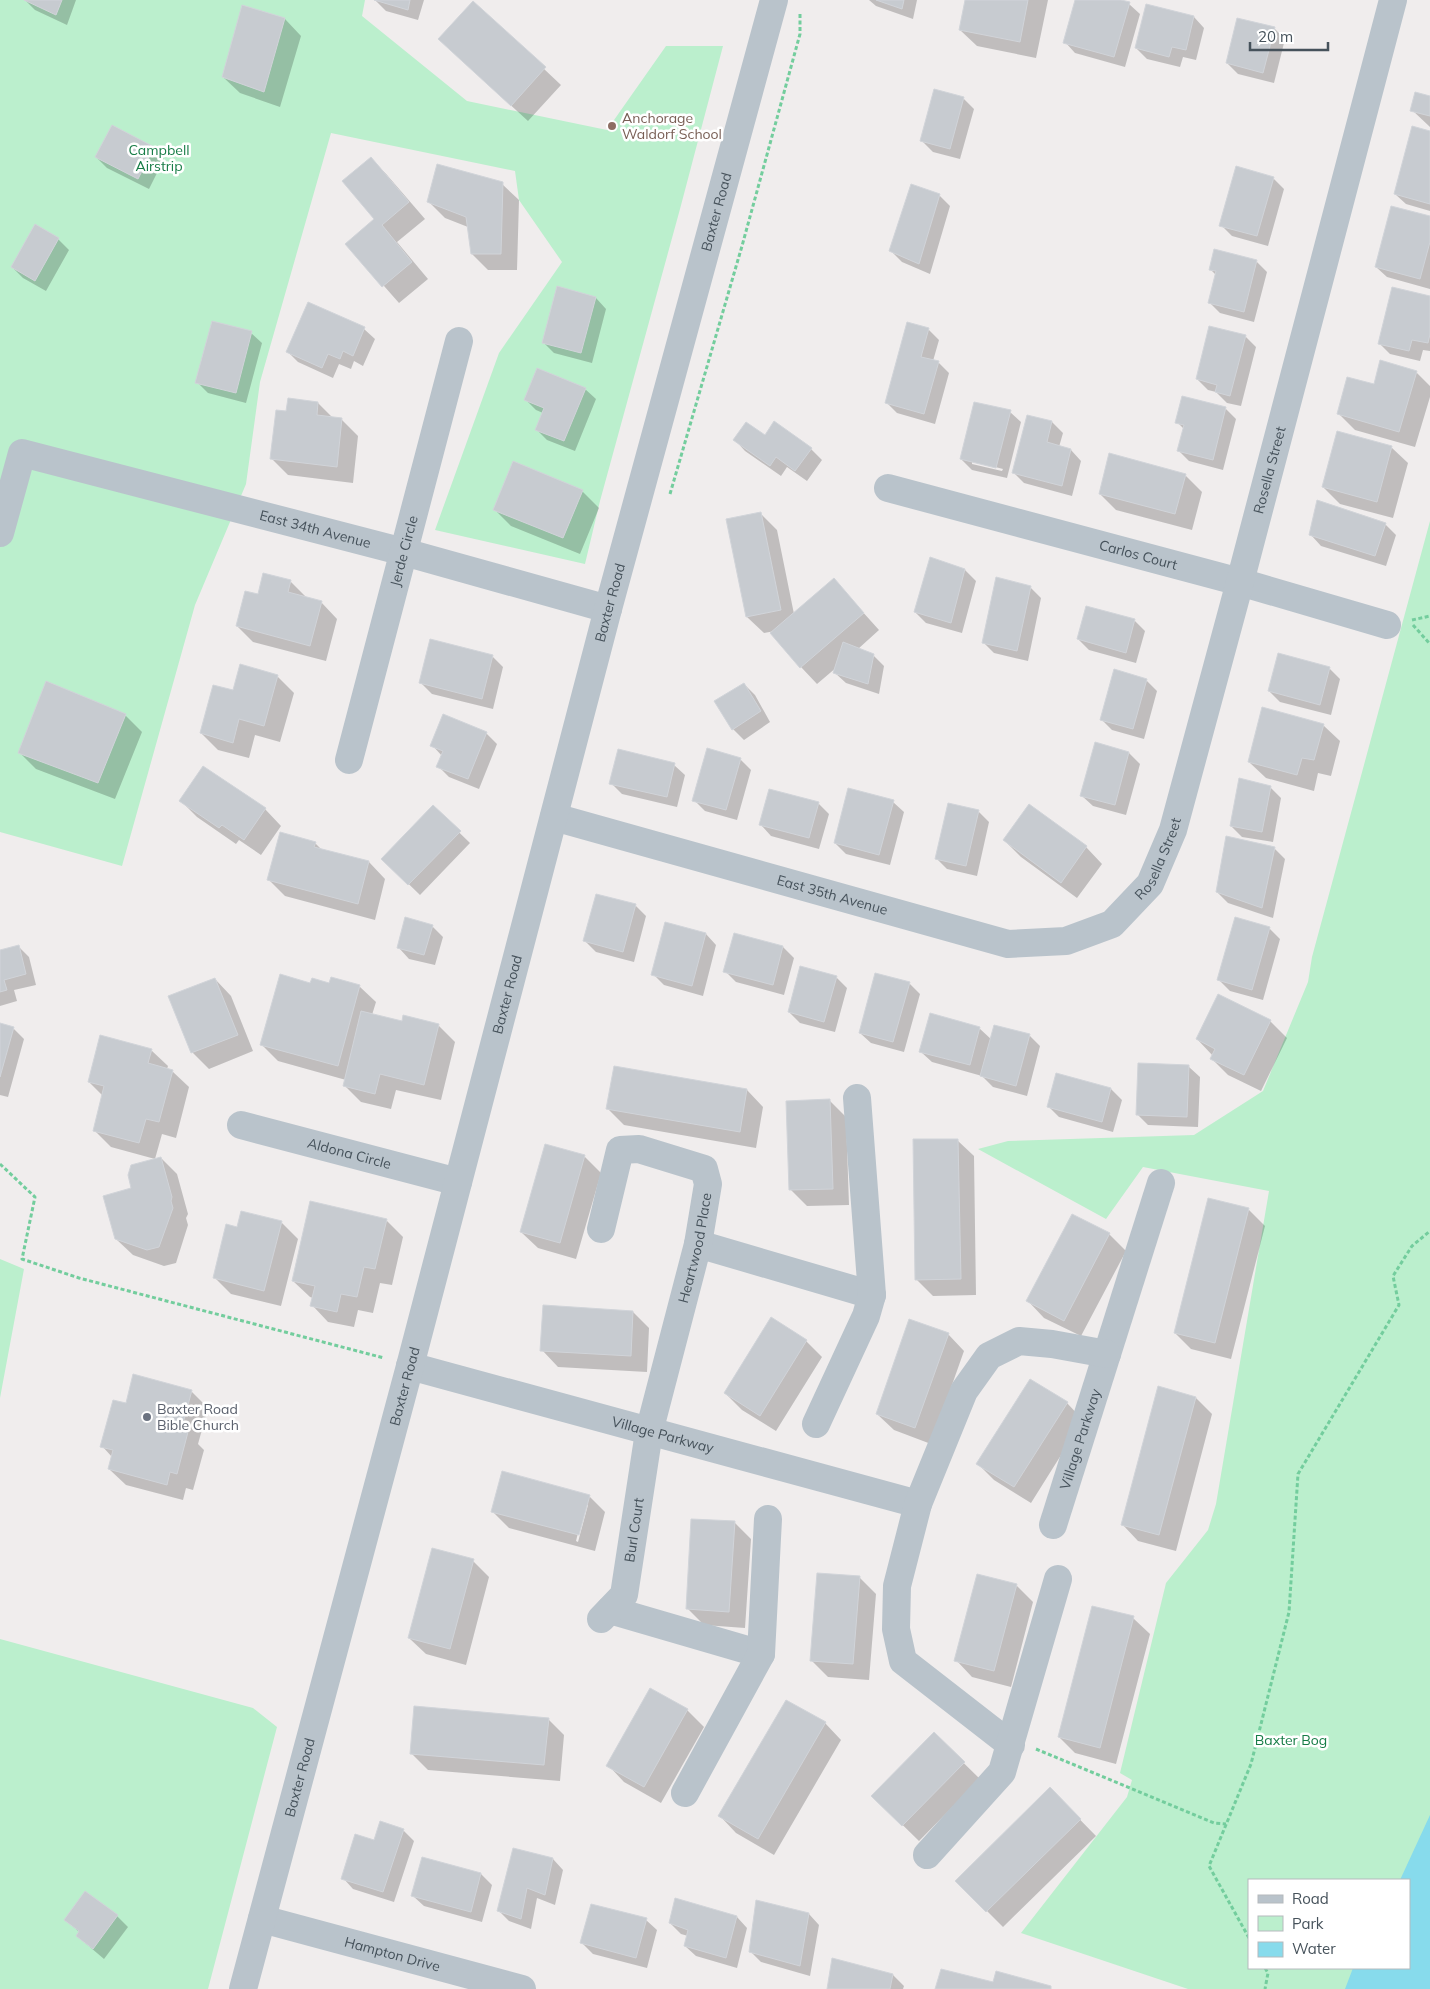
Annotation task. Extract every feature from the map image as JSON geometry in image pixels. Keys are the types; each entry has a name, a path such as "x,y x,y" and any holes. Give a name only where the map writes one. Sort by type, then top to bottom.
{"street":[{"name":"Baxter Road","path":"243,1989 410,1366 608,609 774,0"},
{"name":"Rosella Street","path":"1112,924 1150,884 1173,830 1240,582 1387,1"},
{"name":"Jerde Circle","path":"349,760 459,342"},
{"name":"East 34th Avenue","path":"0,533 22,453 404,552 608,609"},
{"name":"Carlos Court","path":"888,488 1398,623"},
{"name":"East 35th Avenue","path":"554,817 1008,944 1066,941 1112,924"},
{"path":"816,1424 866,1316 872,1295 857,1098"},
{"name":"Aldona Circle","path":"241,1125 458,1182"},
{"name":"Heartwood Place","path":"602,1229 620,1150 638,1149 704,1168 708,1184 698,1244 649,1432"},
{"name":"Village Parkway","path":"1053,1525 1161,1183"},
{"path":"698,1244 872,1295"},
{"path":"1011,1745 903,1660 896,1629 897,1586 918,1504 964,1391 989,1356 1019,1340 1107,1354"},
{"name":"Village Parkway","path":"410,1366 918,1504"},
{"name":"Burl Court","path":"649,1432 624,1595 605,1615 761,1654"},
{"path":"685,1794 761,1654 768,1519"},
{"path":"927,1855 1002,1772 1058,1578"},
{"name":"Hampton Drive","path":"262,1919 522,1989"}],"path":[{"path":"1398,623 1430,644"},
{"path":"0,1164 35,1197 22,1259 79,1278 410,1366"},
{"path":"1248,1936 1209,1866 1251,1764 1289,1612 1298,1474 1399,1305 1393,1276 1412,1246 1430,1231"},
{"path":"1011,1745 1032,1747 1214,1823 1226,1824"},
{"path":"1266,1969 1268,1973 1266,1989"}],"green space":[{"name":"Campbell Airstrip","path":"0,0 365,0 362,16 467,101 607,130 666,46 723,46 600,501 585,564 435,530 499,353 562,262 519,200 515,171 331,133 260,382 246,484 195,605 122,866 0,832"},
{"name":"Baxter Bog","path":"1430,521 1430,1989 1188,1989 1021,1933 1127,1797 1132,1780 1120,1773 1166,1583 1208,1530 1216,1504 1269,1191 1143,1167 1106,1219 978,1149 1008,1141 1194,1135 1263,1091 1308,982 1312,957"},
{"path":"0,1259 24,1269 0,1398"},
{"path":"0,1639 253,1708 277,1727 208,1989 0,1989"}],"water":[{"path":"1430,1815 1430,1989 1345,1989 1353,1969 1410,1969 1410,1879 1400,1879"}],"building":[{"path":"24,0 62,0 56,15"},
{"path":"374,0 410,0 408,10"},
{"path":"876,0 904,0 902,9"},
{"path":"965,0 1028,0 1020,42 959,30"},
{"path":"1075,0 1121,0 1130,2 1114,57 1063,43"},
{"path":"473,1 546,67 511,106 438,39"},
{"path":"1146,4 1194,16 1186,50 1172,47 1169,57 1135,48"},
{"path":"242,5 285,18 264,92 222,77"},
{"path":"1237,18 1275,27 1263,73 1226,63"},
{"path":"934,89 964,97 950,149 920,141"},
{"path":"1415,92 1430,96 1430,116 1410,111"},
{"path":"112,125 154,147 138,179 95,157"},
{"path":"1412,126 1430,131 1430,204 1394,194"},
{"path":"371,157 409,202 382,225 412,262 382,287 345,244 374,219 342,181"},
{"path":"437,164 503,182 501,254 471,254 466,217 427,202"},
{"path":"1236,166 1274,177 1257,236 1219,226"},
{"path":"911,184 940,194 919,264 889,251"},
{"path":"1391,206 1430,216 1430,242 1420,279 1375,267"},
{"path":"35,224 59,238 35,281 11,267"},
{"path":"1214,249 1257,260 1244,312 1208,303 1216,271 1209,270"},
{"path":"557,286 596,297 581,353 542,343"},
{"path":"1392,287 1430,296 1430,334 1428,343 1412,340 1409,351 1378,344"},
{"path":"308,302 365,327 353,356 343,351 340,359 328,354 322,368 286,352"},
{"path":"212,321 252,331 236,393 195,383"},
{"path":"907,322 929,328 921,357 939,361 924,414 885,403"},
{"path":"1209,326 1246,335 1230,396 1215,392 1217,385 1196,379"},
{"path":"1380,360 1417,371 1399,432 1337,414 1347,377 1374,384"},
{"path":"537,368 586,388 564,441 535,430 544,408 524,400"},
{"path":"1182,396 1226,407 1213,460 1177,451 1184,425 1175,423"},
{"path":"288,398 318,402 317,415 342,418 337,467 270,459 276,410 286,411"},
{"path":"974,402 1011,410 996,468 960,459"},
{"path":"1027,415 1052,421 1047,442 1071,449 1062,486 1012,473"},
{"path":"774,421 812,448 795,471 776,457 770,466 733,440 746,422 765,435"},
{"path":"1337,431 1392,446 1377,502 1322,487"},
{"path":"1109,453 1186,474 1175,514 1099,494"},
{"path":"513,461 583,490 563,538 493,510"},
{"path":"1317,500 1386,523 1375,556 1309,535"},
{"path":"761,512 781,610 746,617 726,519"},
{"path":"930,557 965,569 951,623 914,612"},
{"path":"263,573 291,580 288,592 322,601 310,646 236,626 245,591 258,594"},
{"path":"996,577 1031,586 1017,651 982,643"},
{"path":"834,578 864,613 800,668 770,633"},
{"path":"1086,606 1135,619 1126,653 1077,639"},
{"path":"430,639 493,655 482,699 419,683"},
{"path":"843,642 874,654 868,684 833,673"},
{"path":"1278,653 1330,667 1320,705 1268,691"},
{"path":"240,664 278,675 264,726 239,719 233,743 200,733 213,685 233,690"},
{"path":"1114,669 1147,679 1133,729 1100,720"},
{"path":"46,681 126,714 98,783 18,753"},
{"path":"744,683 761,711 732,730 714,701"},
{"path":"1262,707 1324,724 1314,760 1302,758 1297,775 1248,762"},
{"path":"443,714 487,732 468,779 436,767 443,751 430,746"},
{"path":"1095,742 1129,752 1115,805 1080,796"},
{"path":"707,748 741,758 726,810 692,801"},
{"path":"618,749 675,763 667,797 609,784"},
{"path":"203,766 266,808 244,840 222,825 219,828 179,801"},
{"path":"1239,778 1271,786 1262,832 1230,826"},
{"path":"848,788 894,800 879,855 834,843"},
{"path":"769,789 819,802 809,838 759,825"},
{"path":"948,803 979,810 966,866 935,859"},
{"path":"1029,804 1087,846 1061,883 1003,840"},
{"path":"433,805 461,831 408,885 381,859"},
{"path":"280,832 316,842 314,847 369,861 358,904 267,880"},
{"path":"1226,836 1275,847 1262,908 1216,892"},
{"path":"596,894 636,904 623,952 583,941"},
{"path":"405,917 433,925 424,955 397,948"},
{"path":"1235,917 1270,927 1252,990 1217,980"},
{"path":"665,922 706,933 692,986 651,975"},
{"path":"734,933 783,946 773,985 723,972"},
{"path":"19,945 26,974 4,980 7,990 0,992 0,950"},
{"path":"800,966 837,976 824,1022 788,1012"},
{"path":"875,973 910,982 893,1042 859,1033"},
{"path":"280,974 310,983 312,978 329,983 331,977 360,985 338,1066 260,1045"},
{"path":"215,978 238,1035 191,1053 168,996"},
{"path":"1218,994 1271,1020 1244,1075 1210,1059 1215,1049 1196,1039"},
{"path":"361,1011 402,1021 403,1015 439,1024 424,1085 380,1074 375,1094 343,1086"},
{"path":"930,1013 980,1027 970,1065 919,1052"},
{"path":"0,1023 14,1027 0,1077"},
{"path":"994,1025 1030,1034 1016,1086 980,1076"},
{"path":"100,1035 152,1049 148,1063 173,1070 159,1122 146,1119 139,1143 93,1131 104,1086 88,1082"},
{"path":"1138,1063 1189,1065 1187,1117 1136,1115"},
{"path":"614,1066 747,1089 740,1132 606,1109"},
{"path":"1056,1073 1111,1088 1102,1122 1047,1107"},
{"path":"830,1099 833,1189 789,1190 786,1101"},
{"path":"913,1139 958,1139 961,1279 915,1280"},
{"path":"545,1144 585,1155 560,1243 520,1232"},
{"path":"161,1157 172,1197 173,1208 159,1247 147,1250 115,1239 103,1196 131,1188 128,1175 131,1165"},
{"path":"1208,1198 1249,1208 1215,1343 1174,1333"},
{"path":"310,1201 387,1219 375,1269 364,1267 357,1297 341,1294 337,1312 310,1306 315,1286 292,1281"},
{"path":"241,1211 282,1221 264,1291 213,1278 226,1224 237,1227"},
{"path":"1072,1214 1110,1233 1064,1321 1026,1301"},
{"path":"543,1305 633,1311 631,1356 540,1351"},
{"path":"771,1317 807,1340 760,1416 724,1393"},
{"path":"909,1319 949,1333 915,1428 876,1414"},
{"name":"Baxter Road Bible Church","path":"133,1374 192,1390 181,1431 188,1432 177,1474 170,1472 167,1485 108,1469 113,1450 100,1447 113,1400 126,1403"},
{"path":"1030,1379 1068,1402 1014,1487 976,1464"},
{"path":"1158,1386 1196,1397 1159,1535 1121,1525"},
{"path":"502,1471 590,1495 579,1535 491,1512"},
{"path":"691,1519 735,1521 729,1612 686,1609"},
{"path":"432,1548 474,1559 450,1649 408,1638"},
{"path":"817,1573 860,1576 853,1664 810,1661"},
{"path":"977,1574 1017,1584 994,1671 954,1661"},
{"path":"1092,1606 1134,1616 1100,1748 1058,1737"},
{"path":"650,1688 688,1709 644,1787 606,1766"},
{"path":"786,1700 826,1722 758,1839 718,1816"},
{"path":"414,1706 549,1718 544,1765 410,1754"},
{"path":"934,1732 965,1762 902,1826 871,1796"},
{"path":"1050,1787 1081,1819 986,1912 955,1881"},
{"path":"380,1821 404,1829 383,1892 341,1879 355,1834 374,1840"},
{"path":"513,1848 553,1858 545,1895 527,1888 521,1919 497,1911"},
{"path":"422,1857 481,1873 471,1912 411,1896"},
{"path":"85,1891 118,1915 93,1949 76,1936 79,1931 64,1920"},
{"path":"675,1898 737,1916 726,1958 684,1946 688,1930 669,1923"},
{"path":"756,1900 809,1913 800,1966 749,1952"},
{"path":"591,1904 647,1918 636,1958 580,1943"},
{"path":"832,1958 893,1974 890,1989 827,1989"},
{"path":"941,1969 993,1982 996,1971 1051,1986 1051,1989 935,1989"}],"place":[{"name":"Anchorage Waldorf School","path":"612,126"},
{"name":"Baxter Road Bible Church","path":"147,1417"}]}
